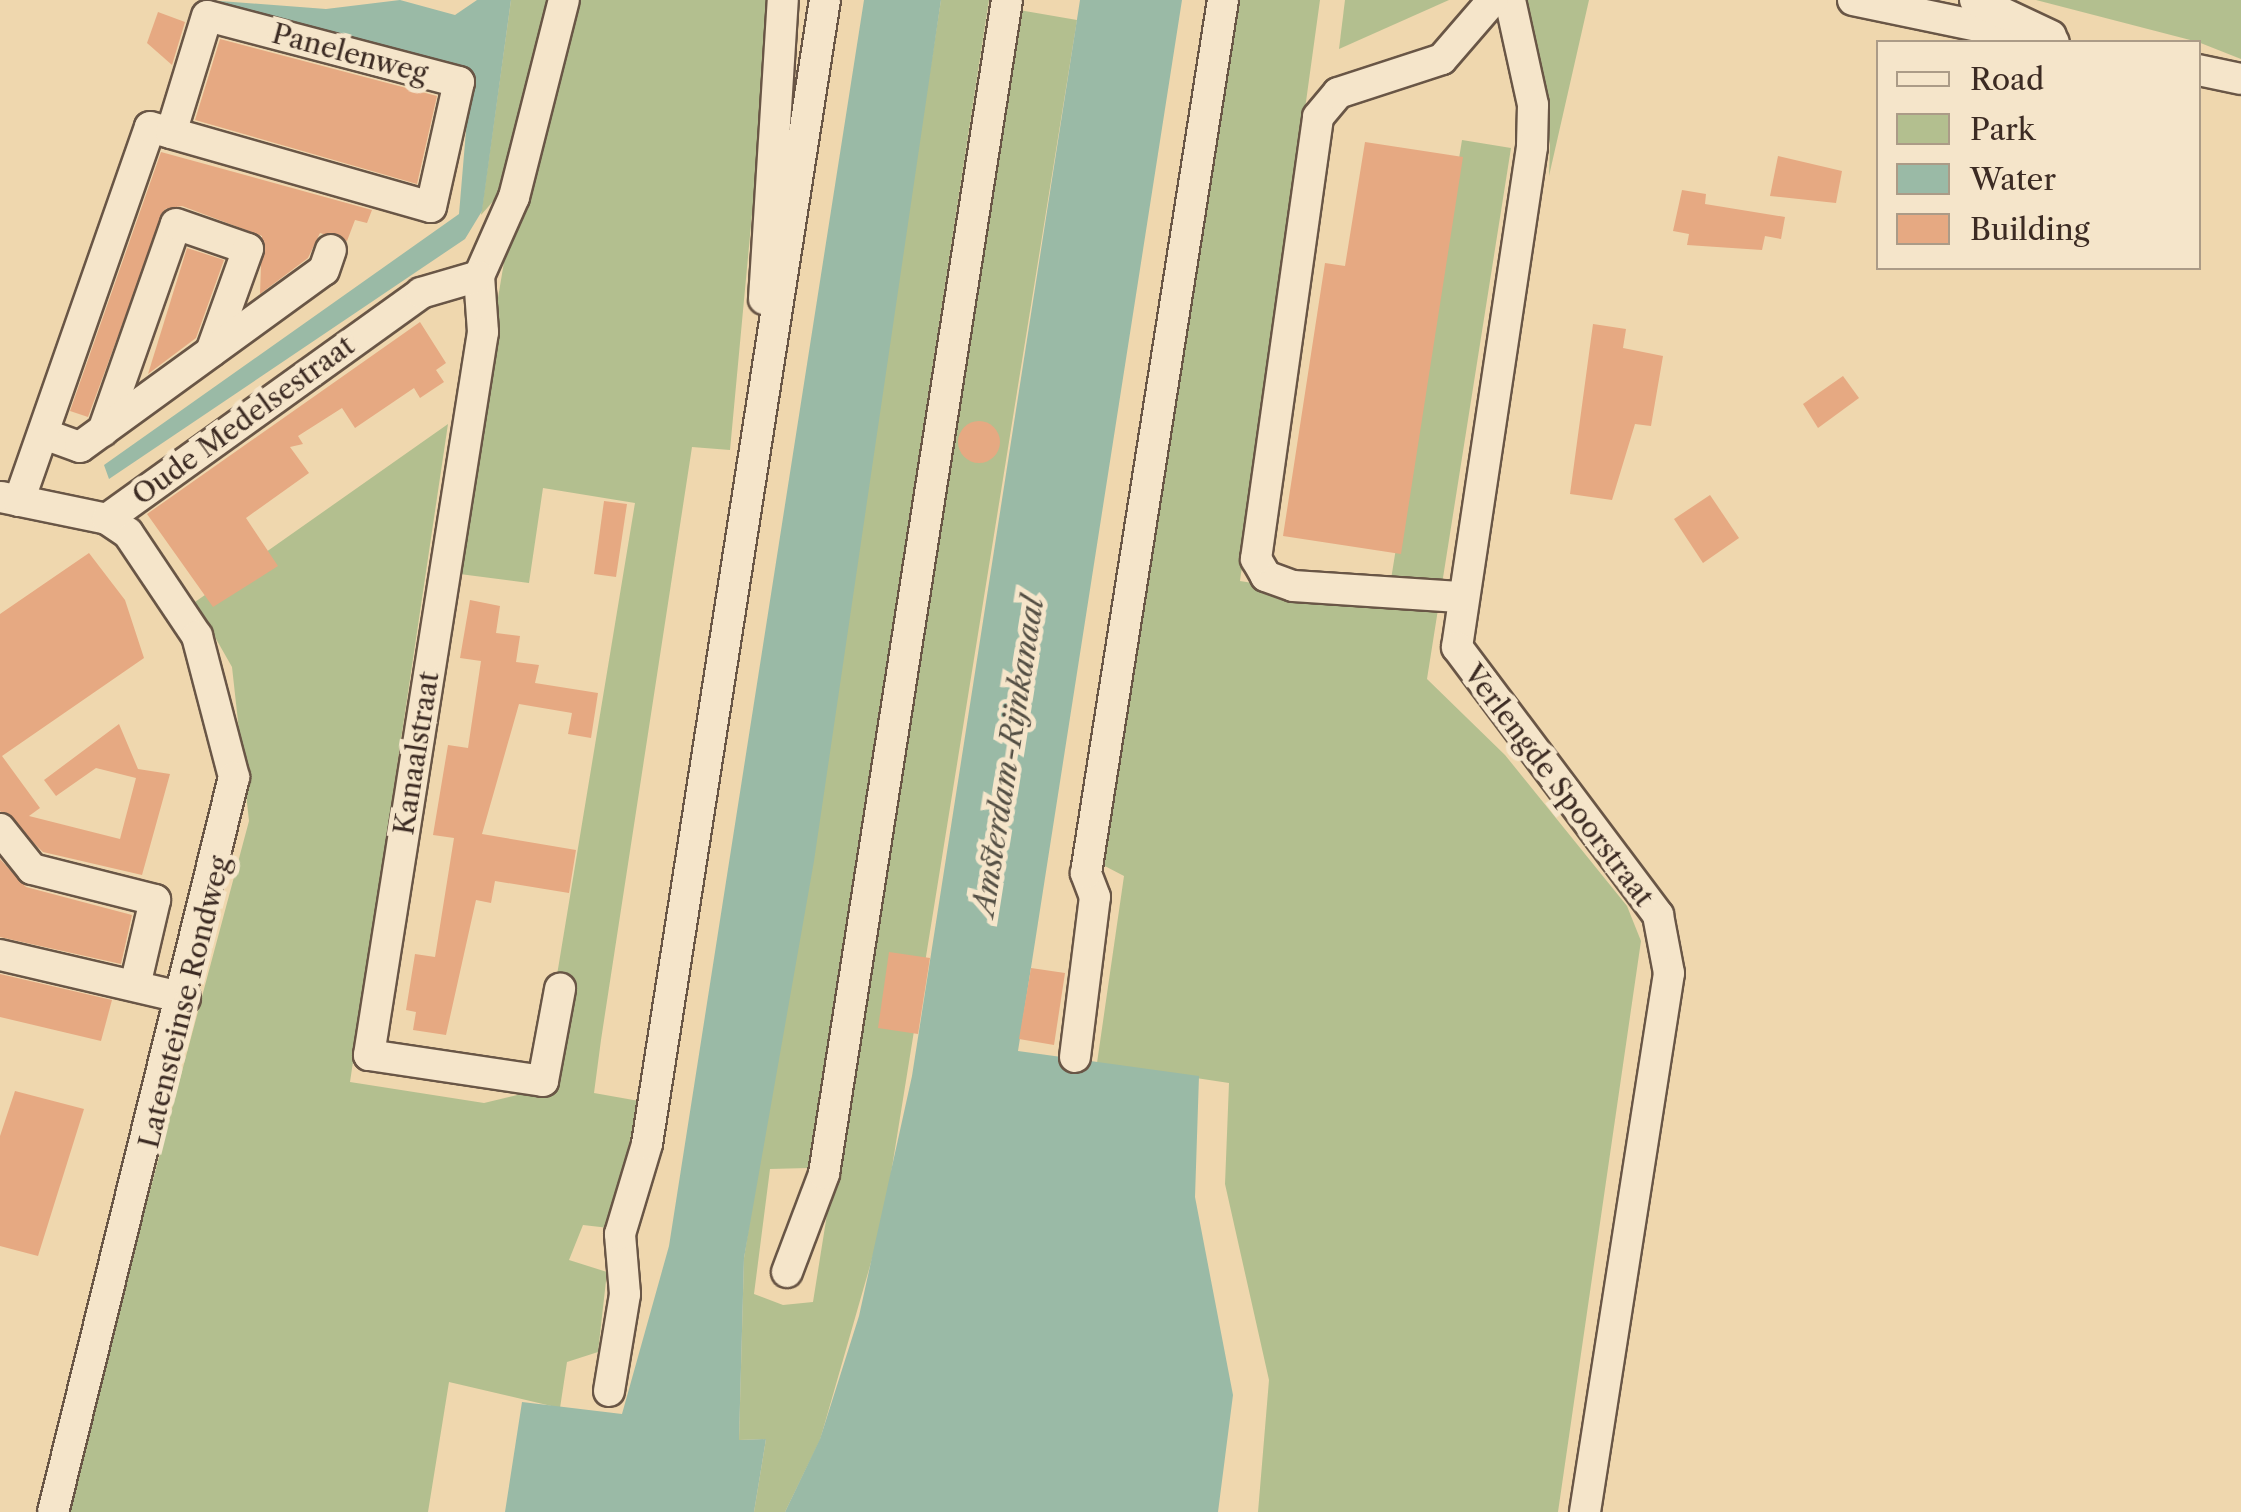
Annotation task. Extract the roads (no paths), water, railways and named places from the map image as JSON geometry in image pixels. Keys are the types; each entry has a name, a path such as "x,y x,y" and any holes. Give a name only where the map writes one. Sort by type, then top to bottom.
{"street":[{"path":"479,276 514,197 564,0"},
{"path":"774,320 760,292 782,0"},
{"path":"609,1391 625,1294 620,1234 647,1144 826,0"},
{"path":"787,1272 824,1174 1007,0"},
{"path":"1074,1057 1094,897 1086,873 1223,0"},
{"path":"1459,597 1293,586 1266,576 1256,559 1318,117 1338,93 1442,58 1493,0"},
{"name":"Verlengde Spoorstraat","path":"1510,0 1532,147 1454,628 1467,669 1658,915 1668,973 1585,1512"},
{"path":"1853,0 2045,40"},
{"path":"1975,0 2028,19 2053,40"},
{"name":"Panelenweg","path":"5,499 44,434 160,130 208,16 459,82 431,207 160,130"},
{"path":"2201,71 2241,79"},
{"path":"103,431 176,224 248,249 212,352"},
{"path":"44,434 80,448 324,270 332,250"},
{"name":"Oude Medelsestraat","path":"5,499 107,519 421,293 479,276"},
{"name":"Kanaalstraat","path":"479,276 483,332 368,1055 543,1082 560,989"},
{"name":"Latensteinse Rondweg","path":"53,1512 185,998 232,792 224,714 197,636 128,533 107,519"},
{"path":"0,829 32,868 155,900 134,986"},
{"path":"0,955 185,998"}],"water":[{"path":"207,0 326,9 400,0 455,15 477,0 511,0 482,211 465,239 109,479 104,465 459,214 471,71"},
{"path":"864,0 941,0 814,861 744,1258 739,1440 766,1439 754,1512 505,1512 522,1402 622,1414 669,1246"},
{"name":"Amsterdam-Rijnkanaal","path":"1080,0 1182,0 1018,1051 1199,1076 1195,1197 1233,1395 1218,1512 785,1512 820,1439 859,1316 912,1076"}]}
